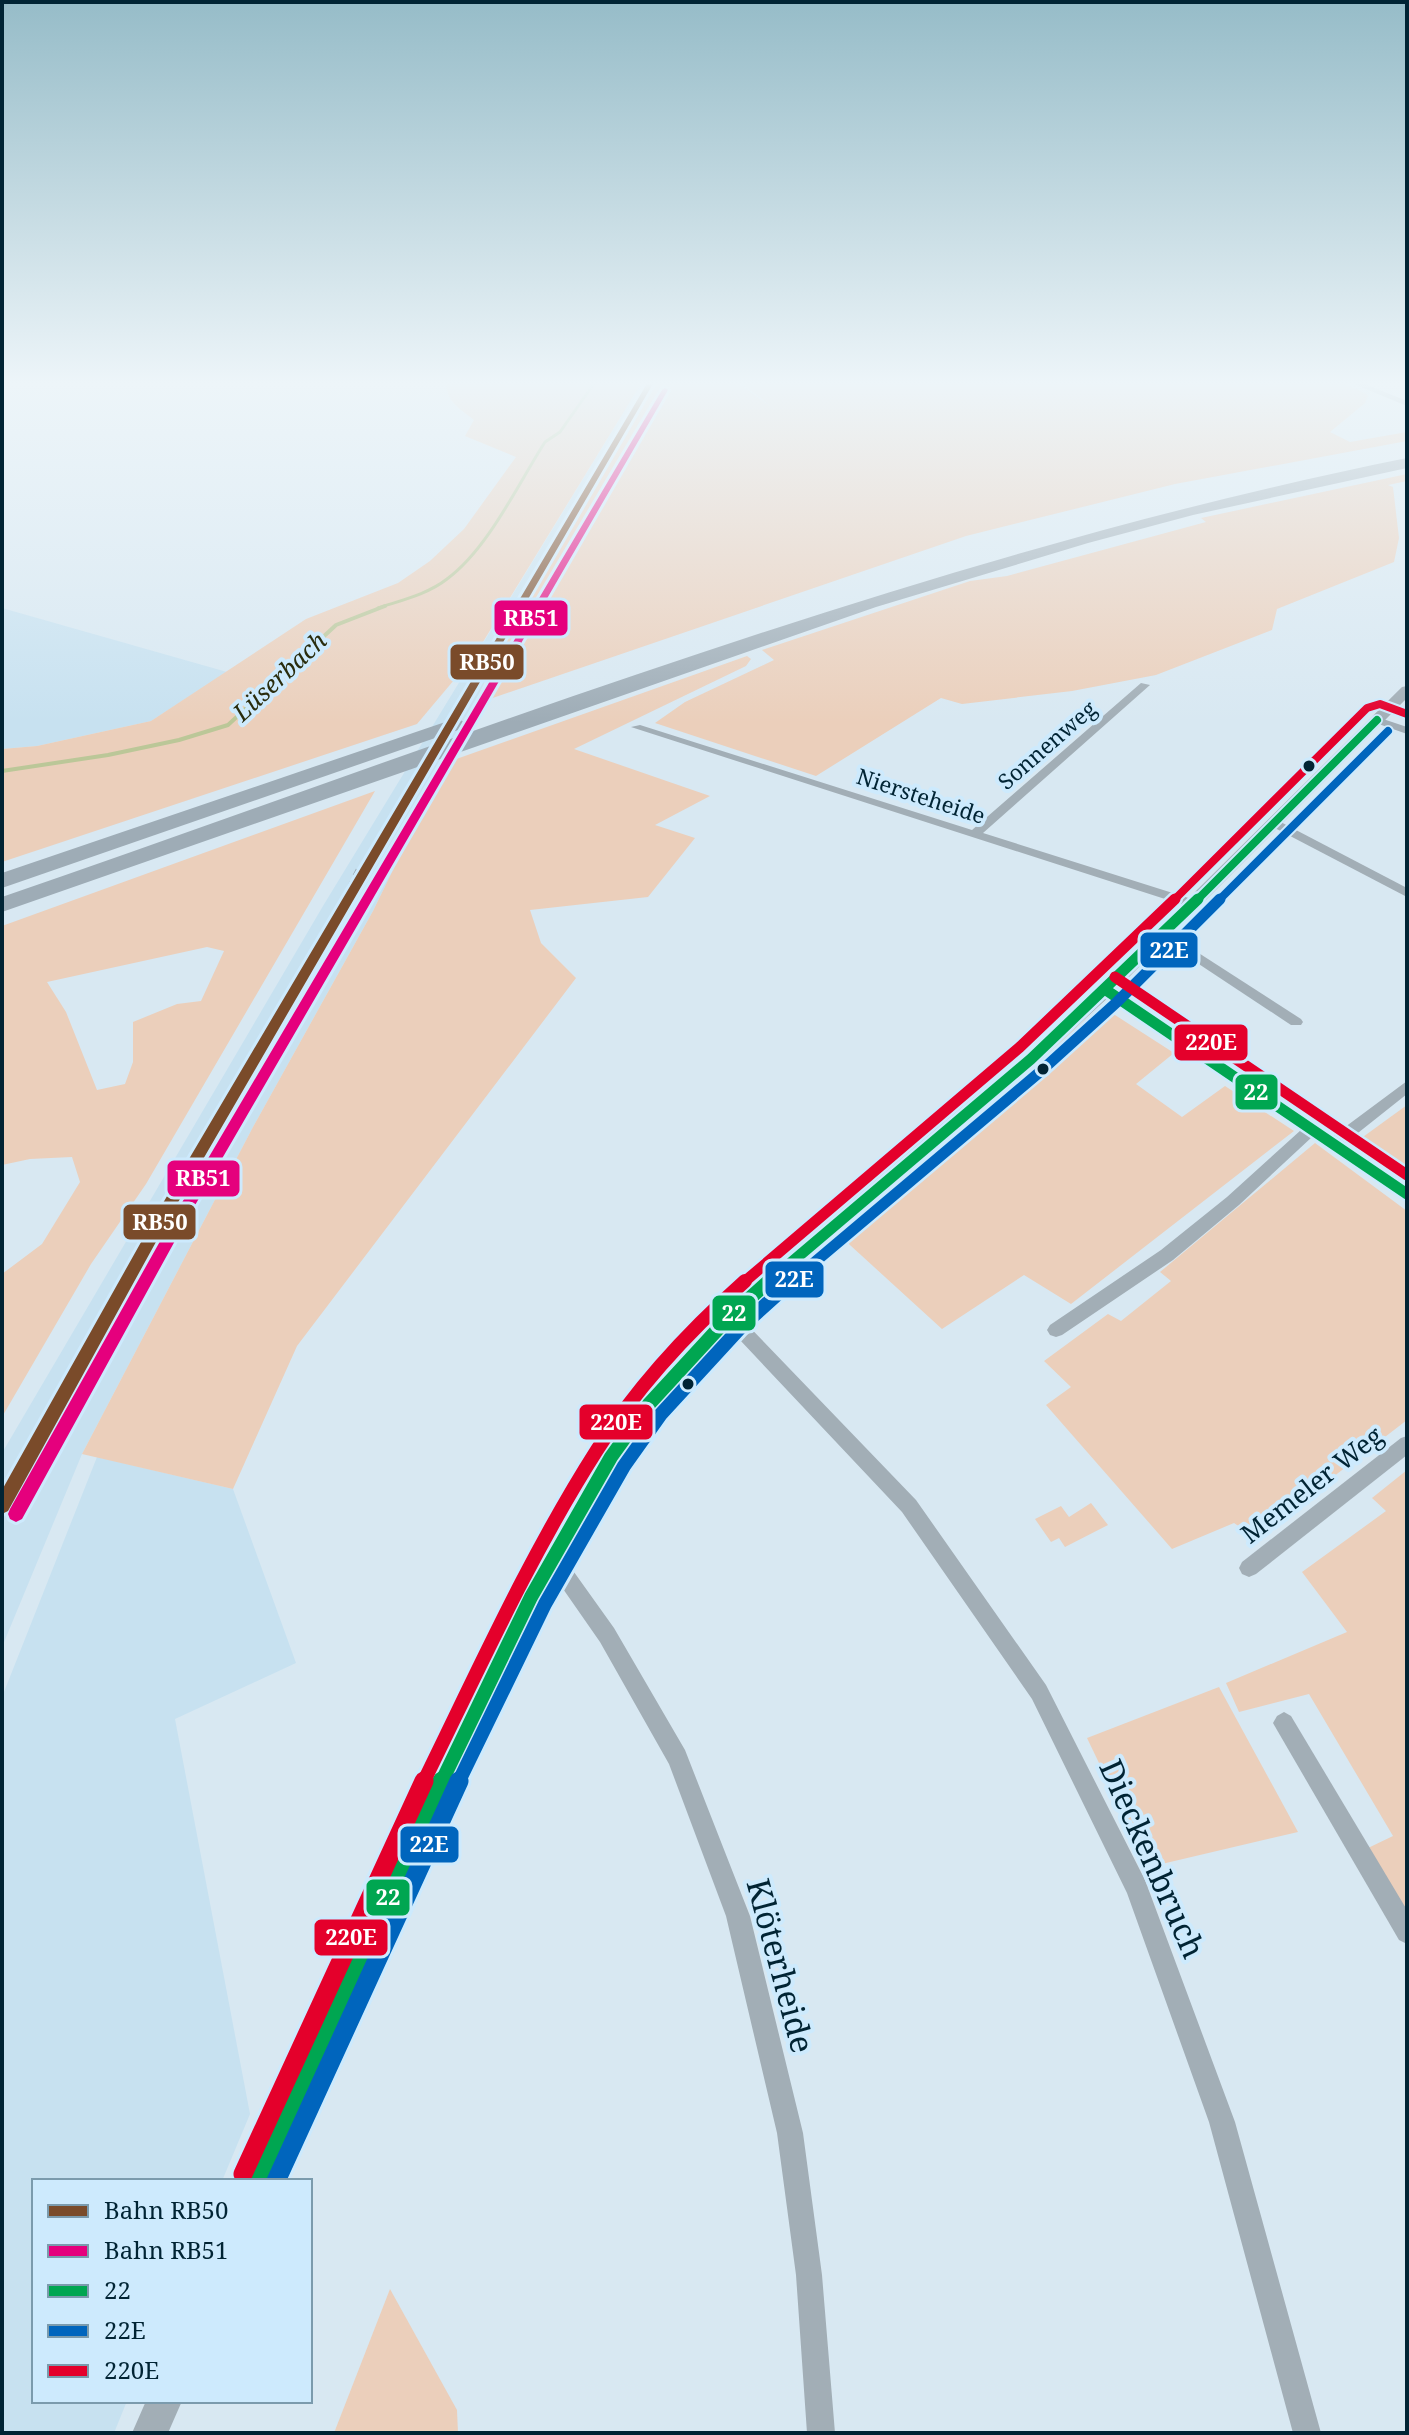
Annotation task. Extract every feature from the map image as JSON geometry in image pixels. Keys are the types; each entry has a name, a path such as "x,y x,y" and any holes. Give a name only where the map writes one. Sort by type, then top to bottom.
{"highway":[{"path":"950,559 1072,524 1190,496"},
{"path":"2,905 790,629 1002,560 1255,496"},
{"path":"2,880 816,601"}],"street":[{"name":"Sonnenweg","path":"975,834 1145,685"},
{"path":"259,2179 424,1818 552,1557 611,1457 649,1404 729,1317 838,1220 1031,1059 1106,990 1407,690"},
{"path":"1377,720 1407,731"},
{"name":"Niersteheide","path":"636,727 1193,904"},
{"path":"1273,822 1407,893"},
{"path":"1163,934 1296,1022"},
{"path":"1106,990 1407,1194"},
{"path":"1335,1143 1407,1086"},
{"path":"1056,1330 1167,1255 1233,1201 1312,1128"},
{"name":"Dieckenbruch","path":"729,1317 909,1506 1039,1692 1137,1888 1222,2122 1307,2433"},
{"name":"Memeler Weg","path":"1249,1568 1407,1444"},
{"name":"Klöterheide","path":"552,1557 607,1635 677,1758 738,1916 790,2133 809,2275 821,2433"},
{"path":"1284,1723 1407,1932"},
{"path":"150,2433 163,2403"}],"shaded area":[{"path":"488,496 572,496 475,655 417,724 2,862 2,749 37,746 151,721 306,619 398,583 430,561 464,529"},
{"path":"573,496 590,496 497,657 373,911 253,1127 82,1454 2,1647 2,1453 323,906"},
{"path":"590,496 1128,496 966,536 481,702 497,657"},
{"path":"1306,496 1394,496 1399,538 1394,562 1277,609 1272,630 1156,675 1072,691 962,704 941,698 816,776 655,723 685,702 774,660 762,650 970,581 1007,576 1206,522 1201,518"},
{"path":"2,608 227,672 151,721 37,746 2,749"},
{"path":"747,656 751,659 746,666 574,749 710,796 655,825 695,838 648,897 530,910 541,943 576,978 297,1346 233,1489 82,1454 253,1127 373,911 445,763"},
{"path":"375,791 146,1184 91,1264 2,1417 2,1274 42,1244 80,1182 72,1157 30,1159 2,1165 2,926","holes":["207,947 224,951 201,1001 177,1004 133,1022 133,1062 125,1084 97,1090 66,1012 47,982"]},
{"path":"1101,1006 1174,1053 1136,1084 1182,1117 1225,1086 1294,1131 1071,1304 1024,1275 942,1329 839,1235"},
{"path":"1407,1105 1407,1177 1356,1142"},
{"path":"1315,1143 1407,1211 1407,1420 1255,1537 1234,1523 1172,1549 1046,1405 1071,1387 1044,1361 1108,1314 1121,1321 1171,1281 1160,1272"},
{"path":"97,1457 233,1489 296,1663 175,1719 250,2114 223,2179 32,2179 32,2403 126,2403 114,2433 2,2433 2,1697"},
{"path":"1407,1470 1407,1914 1368,1848 1393,1836 1309,1694 1239,1712 1226,1683 1347,1632 1302,1572 1386,1511 1372,1498"},
{"path":"1091,1503 1108,1525 1065,1547 1059,1538 1051,1542 1035,1519 1061,1506 1069,1517"},
{"path":"1219,1687 1298,1832 1149,1867 1087,1738"},
{"path":"390,2289 457,2410 458,2433 334,2433"}],"waterway":[{"name":"Lüserbach","path":"378,608 432,589 447,579 476,551 513,496"},
{"name":"Lüserbach","path":"2,771 108,755 179,740 228,725 336,625 385,606"}],"railway":[{"path":"343,899 360,865"},
{"path":"311,962 343,899"}],"rail line":[{"name":"RB50","path":"2,1506 168,1207 584,496"},
{"name":"RB51","path":"16,1514 182,1215 603,496"}],"transit line":[{"name":"220E","path":"243,2174 409,1811 517,1590 597,1449 636,1395 718,1305 1020,1047 1095,978 1367,708 1380,704 1407,714"},
{"name":"22","path":"259,2179 424,1818 531,1597 611,1457 649,1404 729,1317 838,1220 1031,1059 1106,990 1377,720"},
{"name":"22E","path":"277,2179 438,1825 545,1604 624,1466 661,1414 740,1328 848,1232 1041,1071 1117,1002 1388,731"},
{"name":"220E","path":"1115,977 1407,1175"},
{"name":"22","path":"1106,990 1407,1194"}]}
